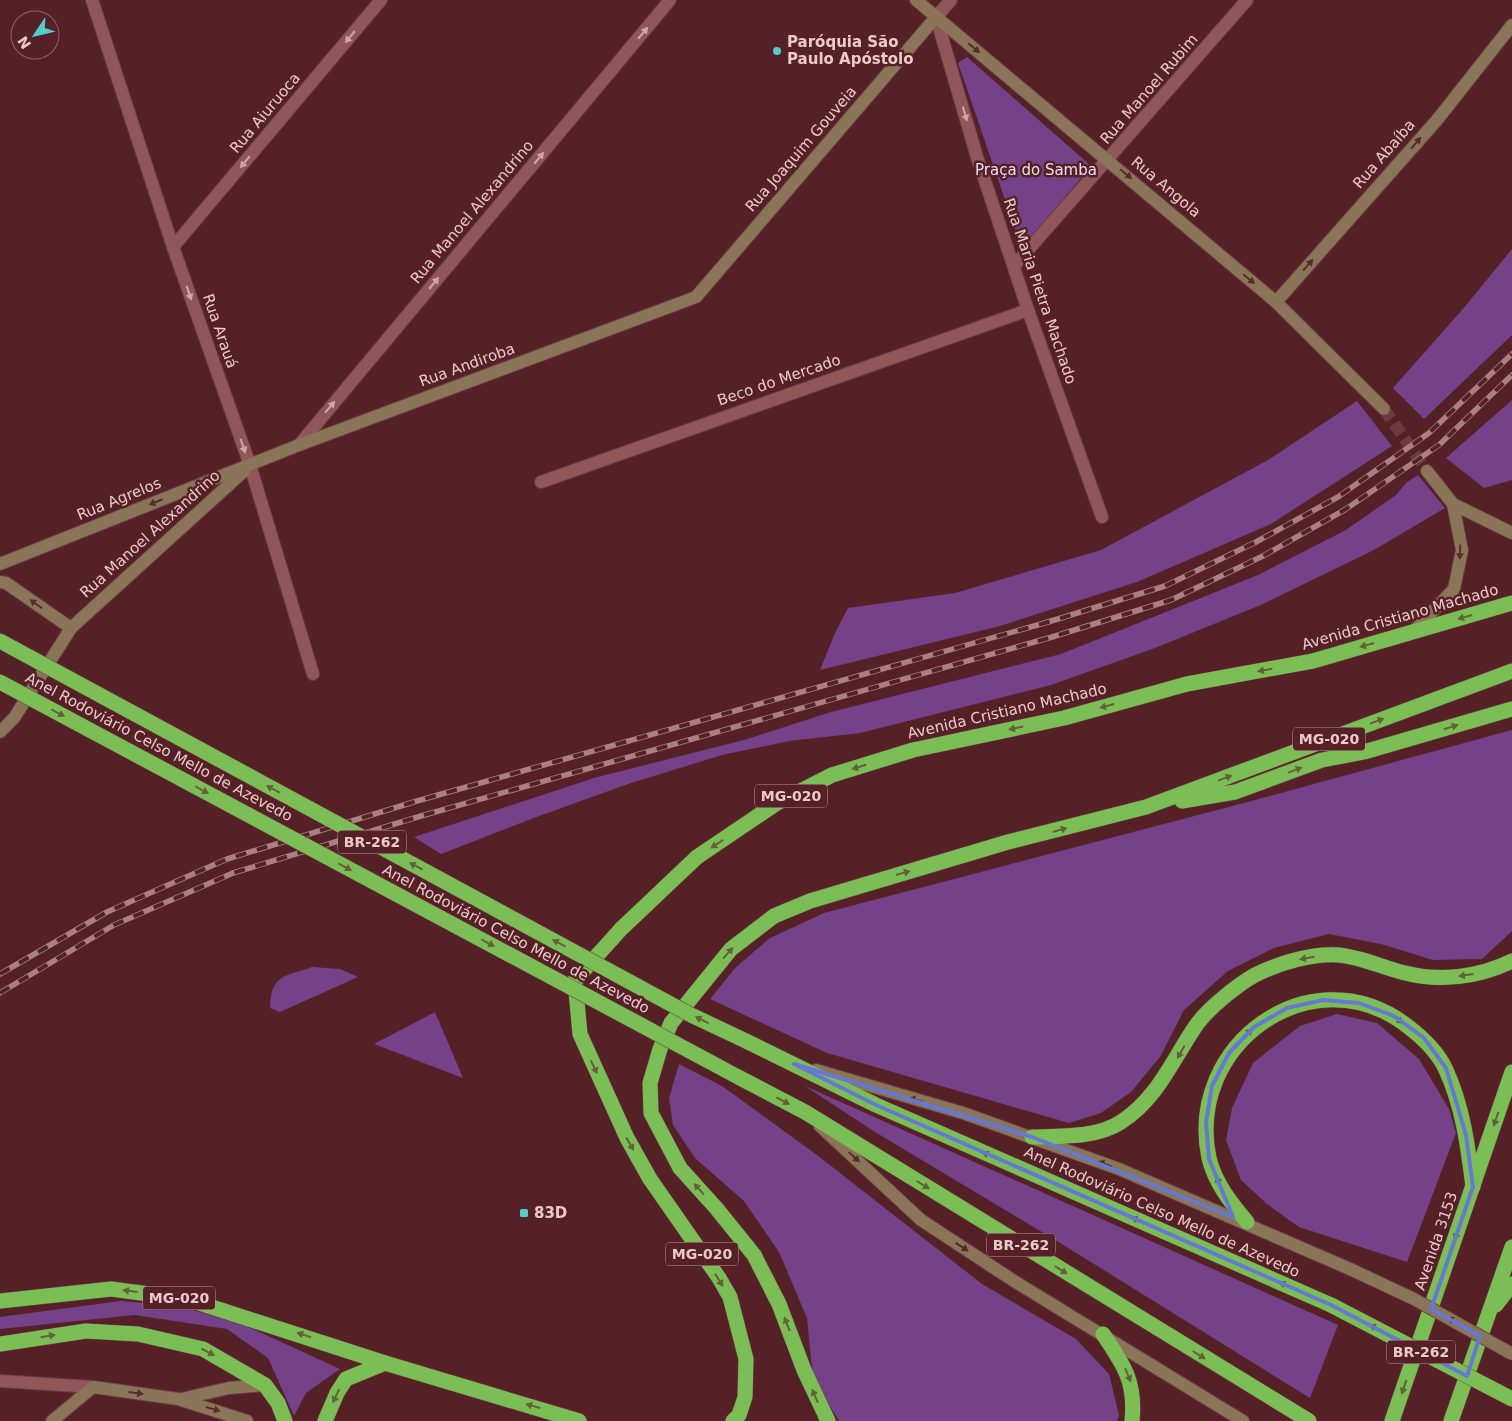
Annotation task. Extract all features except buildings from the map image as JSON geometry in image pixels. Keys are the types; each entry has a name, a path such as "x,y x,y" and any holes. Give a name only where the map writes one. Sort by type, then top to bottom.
{"highway":[{"name":"Avenida Cristiano Machado","path":"733,1421 739,1415 745,1398 746,1359 730,1297 719,1278 650,1179 626,1138 580,1034 575,980 621,929 697,857 777,803 832,775 913,750 1064,718 1187,684 1313,661 1512,603"},
{"name":"Anel Rodoviário Celso Mello de Azevedo","path":"0,641 692,1015 876,1105 1331,1305 1512,1399"},
{"name":"MG-020","path":"828,1421 804,1370 779,1304 754,1255 717,1209 680,1168 651,1113 650,1083 670,1023 731,949 774,916 810,901 1008,842 1146,807 1512,671"},
{"name":"Anel Rodoviário Celso Mello de Azevedo","path":"0,682 805,1112 1304,1418"},
{"path":"1146,807 1235,792 1322,760 1372,750 1512,709"},
{"path":"1032,1137 1073,1136 1121,1123 1154,1093 1196,1025 1224,998 1254,976 1290,961 1339,955 1406,974 1433,978 1486,972 1512,961"},
{"path":"1247,1222 1224,1194 1210,1159 1206,1122 1212,1086 1229,1053 1254,1027 1287,1008 1323,1000 1360,1003 1394,1016 1424,1038 1446,1068 1458,1103 1466,1135 1473,1187"},
{"name":"Avenida 3153","path":"1392,1421 1512,1072"},
{"path":"1451,1421 1512,1247"},
{"path":"1486,1318 1512,1284"},
{"name":"MG-020","path":"0,1301 111,1289 187,1299 579,1421"},
{"path":"0,1344 86,1331 138,1334 203,1349 266,1385 278,1403 285,1421"},
{"path":"1103,1334 1123,1363 1130,1379 1133,1393 1132,1421"},
{"path":"325,1421 337,1393 346,1379 385,1362"}],"street":[{"name":"Rua Arauá","path":"92,0 173,247 250,465 313,674"},
{"name":"Rua Aiuruoca","path":"173,247 381,0"},
{"name":"Rua Manoel Alexandrino","path":"299,445 670,0"},
{"name":"Rua Angola","path":"916,0 1276,302 1384,410"},
{"name":"Rua Joaquim Gouveia","path":"696,297 951,0"},
{"name":"Rua Manoel Rubim","path":"1014,266 1109,160 1247,0"},
{"name":"Rua Maria Pietra Machado","path":"936,17 977,157 1028,310 1102,517"},
{"name":"Rua Abaíba","path":"1276,302 1437,120 1512,25"},
{"name":"Rua Andiroba","path":"250,465 696,297"},
{"name":"Beco do Mercado","path":"541,482 1028,310"},
{"name":"Rua Manoel Alexandrino","path":"0,732 14,718 71,628 250,465"},
{"name":"Rua Agrelos","path":"0,564 250,465"},
{"path":"1413,632 1454,589 1462,550 1452,504 1427,471"},
{"path":"1452,504 1512,532"},
{"path":"0,582 6,583 71,628"},
{"name":"Anel Rodoviário Celso Mello de Azevedo","path":"794,1064 963,1113 1119,1169 1247,1222 1414,1299 1512,1354"},
{"name":"Anel Rodoviário Celso Mello de Azevedo","path":"805,1112 921,1220 1014,1281 1243,1421"},
{"path":"0,1381 93,1387 178,1399 247,1421"},
{"path":"178,1399 229,1388 266,1385"},
{"path":"52,1421 93,1387"}],"highlighted area":[{"path":"1323,1000 1359,1003 1394,1016 1424,1038 1446,1068 1466,1135 1473,1187 1431,1309 1480,1336 1467,1376 1331,1305 876,1105 794,1064 1032,1137 1233,1217 1209,1159 1206,1122 1212,1086 1229,1053 1254,1027 1287,1008"}],"green space":[{"name":"Praça do Samba","path":"967,57 1091,166 1022,249 958,63"},
{"path":"1512,249 1512,335 1424,419 1393,388 1462,310"},
{"path":"1512,400 1512,480 1484,488 1446,458"},
{"path":"1357,401 1392,446 1271,524 1137,582 1000,626 820,670 835,633 848,608 955,593 1101,550 1268,460"},
{"path":"1418,475 1445,508 1374,550 1263,604 1155,648 1051,685 860,733 789,741 722,755 628,784 441,854 414,837 594,778 744,740 831,712 1061,654 1258,575 1346,530 1396,495 1406,483"},
{"path":"1512,730 1512,931 1482,959 1433,960 1381,944 1329,934 1274,948 1228,971 1184,1010 1160,1057 1131,1092 1101,1113 1069,1123 827,1053 710,999 736,967 770,938 824,913 1244,803"},
{"path":"312,967 340,969 358,977 280,1012 270,1008 271,997 276,983 287,975"},
{"path":"435,1012 463,1078 374,1044"},
{"path":"1337,1014 1377,1023 1419,1059 1449,1109 1456,1133 1407,1262 1299,1227 1267,1204 1241,1180 1226,1140 1232,1108 1253,1063 1300,1026"},
{"path":"679,1064 722,1086 817,1155 982,1284 1076,1339 1109,1374 1119,1415 1117,1421 839,1421 817,1385 812,1369 807,1318 779,1252 744,1201 695,1158 673,1125 669,1098"},
{"path":"805,1086 1338,1325 1310,1398 1057,1241 875,1132"},
{"path":"121,1301 179,1306 244,1325 340,1369 306,1393 294,1416 268,1358 227,1329 135,1315 0,1329 0,1317"}],"tunnel":[{"path":"1384,409 1427,471"}],"railway":[{"path":"0,974 107,912 227,859 417,801 1048,622 1165,586 1256,542 1338,497 1429,433 1512,354"},
{"path":"0,993 114,925 233,873 421,816 1052,637 1171,600 1263,556 1346,509 1439,445 1512,375"}],"place":[{"name":"Paróquia São Paulo Apóstolo","path":"777,51"},
{"name":"83D","path":"524,1213"}]}
